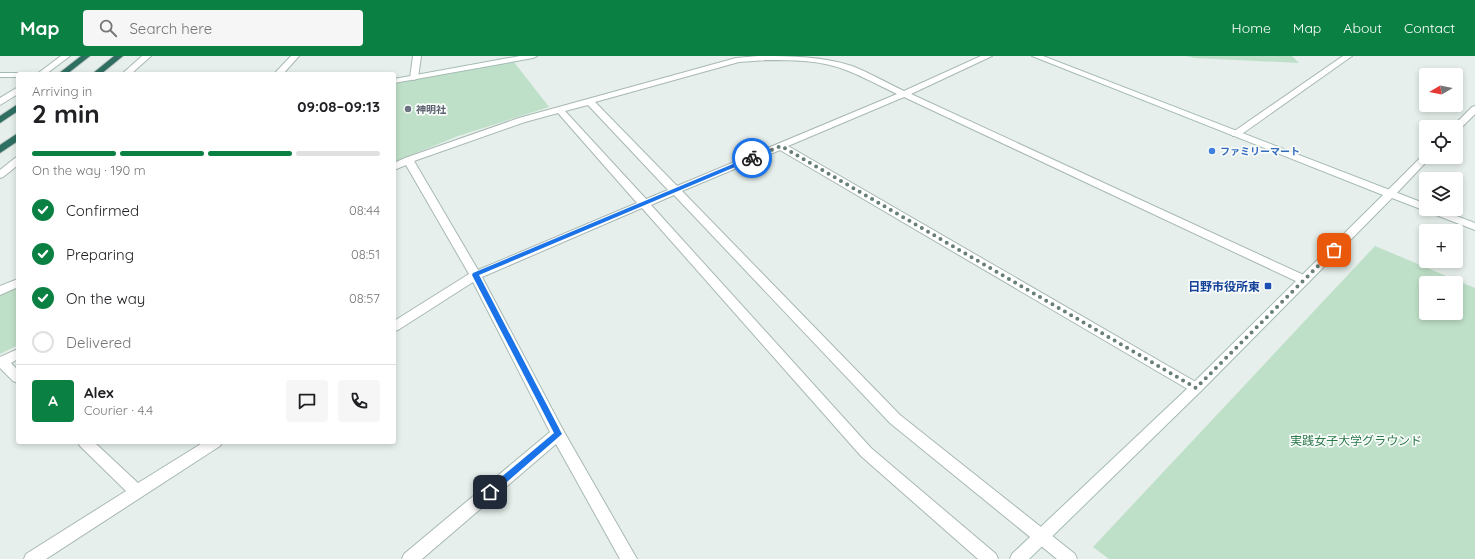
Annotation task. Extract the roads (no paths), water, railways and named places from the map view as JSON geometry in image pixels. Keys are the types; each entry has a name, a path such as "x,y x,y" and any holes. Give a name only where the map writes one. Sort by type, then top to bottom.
{"highway":[{"path":"65,72 86,56"},
{"path":"99,72 119,56"},
{"path":"0,120 16,108"},
{"path":"0,150 16,138"}],"street":[{"path":"44,72 66,56"},
{"path":"128,72 147,56"},
{"path":"280,72 295,56"},
{"path":"414,78 417,56"},
{"path":"396,81 533,56"},
{"path":"396,326 475,275 906,93 988,56"},
{"path":"1036,56 1419,205"},
{"path":"1236,134 1348,56"},
{"path":"396,166 408,160 522,120 739,60 763,57 790,57 834,61 906,93 1304,280"},
{"path":"0,75 16,75"},
{"path":"0,102 16,91"},
{"path":"589,101 895,420 1069,559"},
{"path":"559,109 866,452 990,559"},
{"path":"1463,121 1475,109"},
{"path":"781,146 1196,388"},
{"path":"408,160 475,275 558,434 629,559"},
{"path":"0,175 16,162"},
{"path":"1018,559 1196,388 1419,164"},
{"path":"1447,216 1475,227"},
{"path":"0,291 16,284"},
{"path":"16,355 1,362 16,376"},
{"path":"410,559 558,434"},
{"path":"87,444 138,492"},
{"path":"32,559 212,444"}],"place":[{"name":"神明社","path":"408,109"},
{"name":"ファミリーマート","path":"1212,151"},
{"name":"日野市役所東","path":"1268,286"}],"park label":[{"name":"実践女子大学グラウンド","path":"1356,440"}]}
